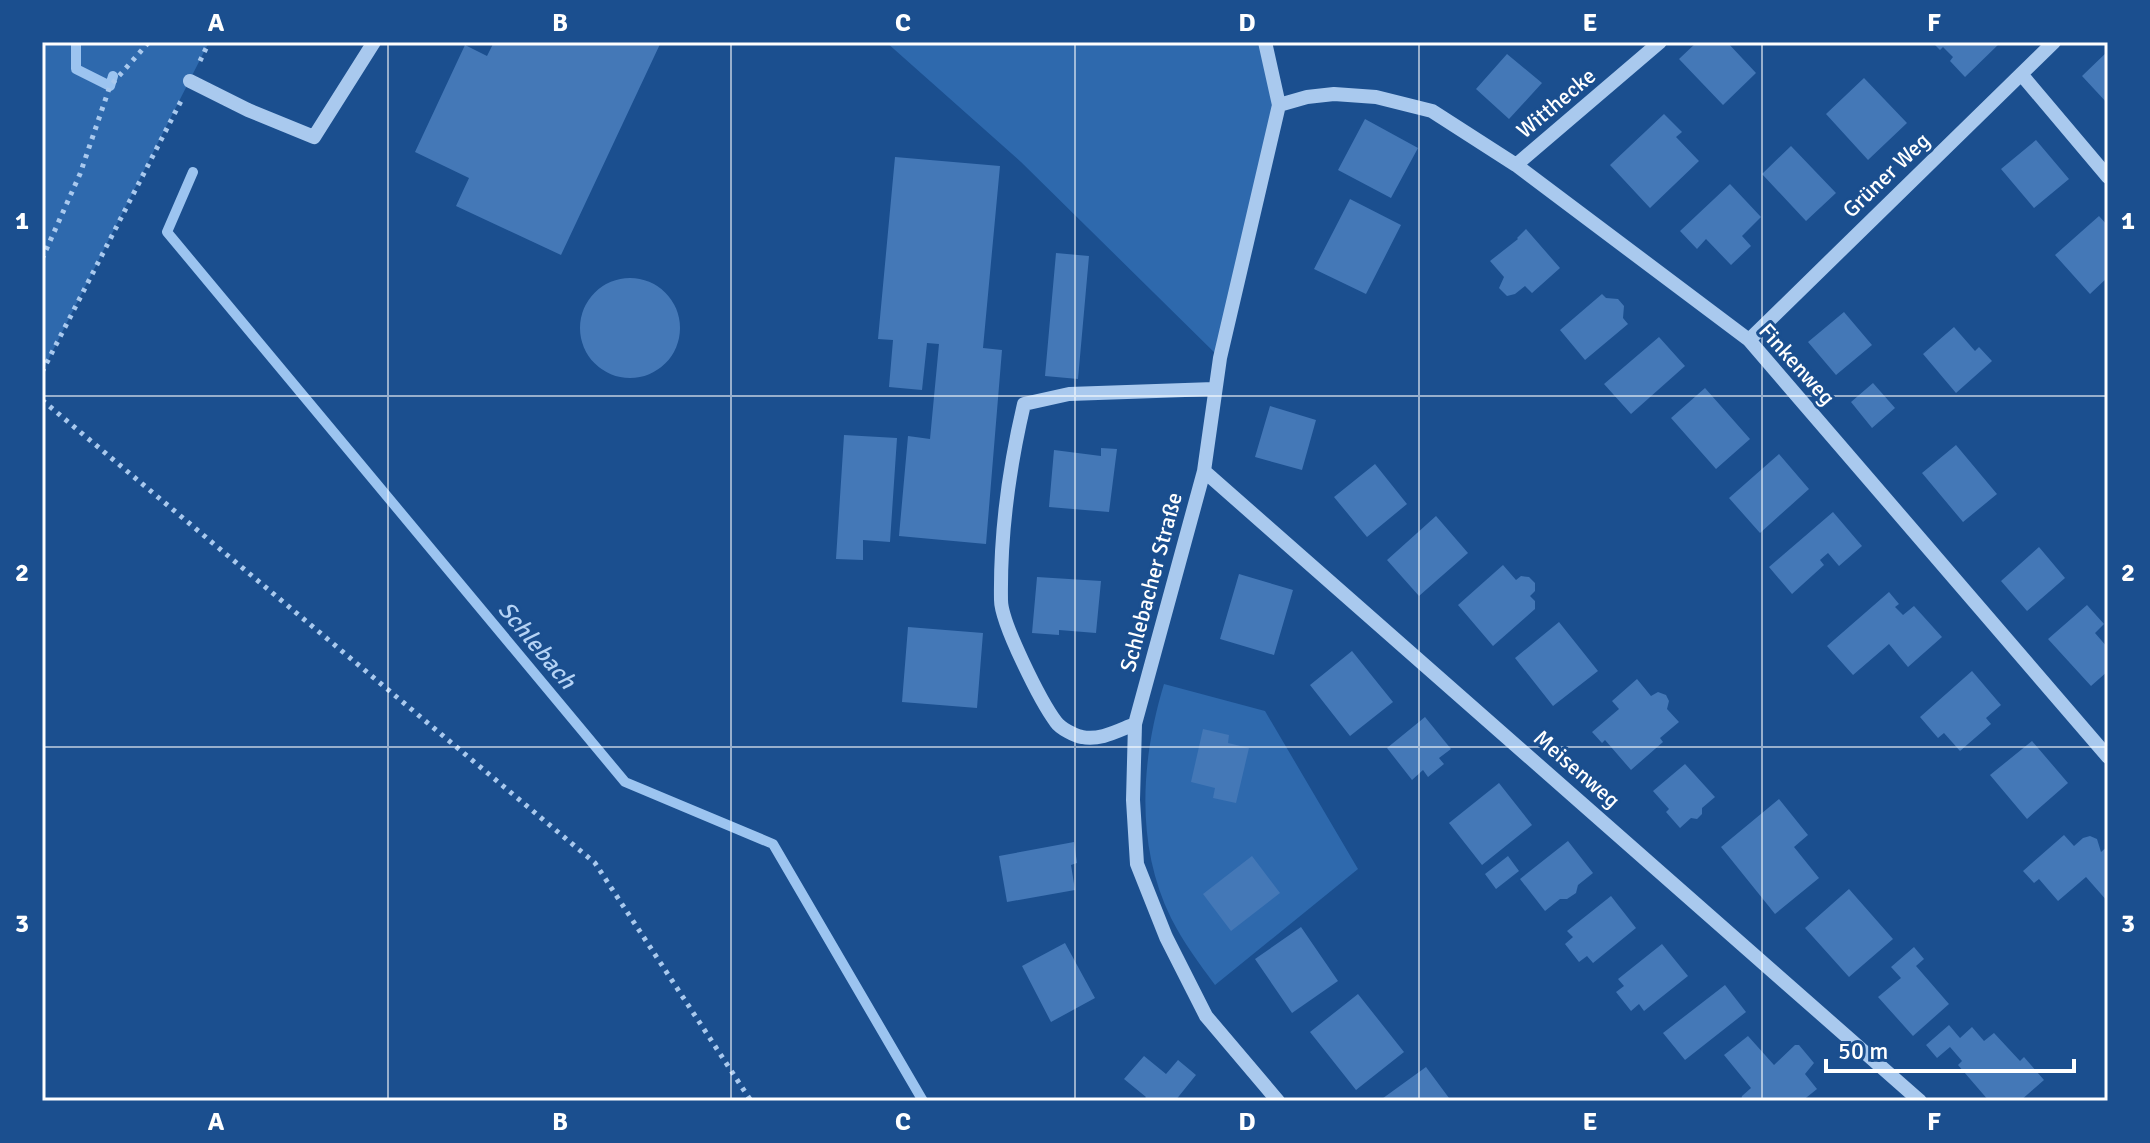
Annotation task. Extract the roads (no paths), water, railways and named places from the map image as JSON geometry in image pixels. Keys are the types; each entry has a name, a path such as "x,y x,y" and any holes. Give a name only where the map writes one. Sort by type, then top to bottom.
{"street":[{"path":"190,81 248,110 314,137 374,42"},
{"name":"Schlebacher Straße","path":"1265,42 1279,105 1214,389 1204,471 1135,724 1133,800 1137,864 1166,937 1206,1016 1278,1101"},
{"name":"Witthecke","path":"1516,165 1660,42"},
{"name":"Grüner Weg","path":"1749,340 2054,42"},
{"path":"2021,74 2108,177"},
{"name":"Finkenweg","path":"1279,105 1334,94 1376,97 1432,111 1516,165 1749,340 2108,757"},
{"path":"1135,724 1104,737 1083,738 1058,726 1027,672 1000,604 1004,524 1024,404 1069,394 1214,389"},
{"name":"Meisenweg","path":"1204,471 1920,1101"}],"waterway":[{"name":"Schlebach","path":"76,42 76,69 110,86 113,76"},
{"name":"Schlebach","path":"193,172 167,232 625,782 773,844 923,1101"}]}
